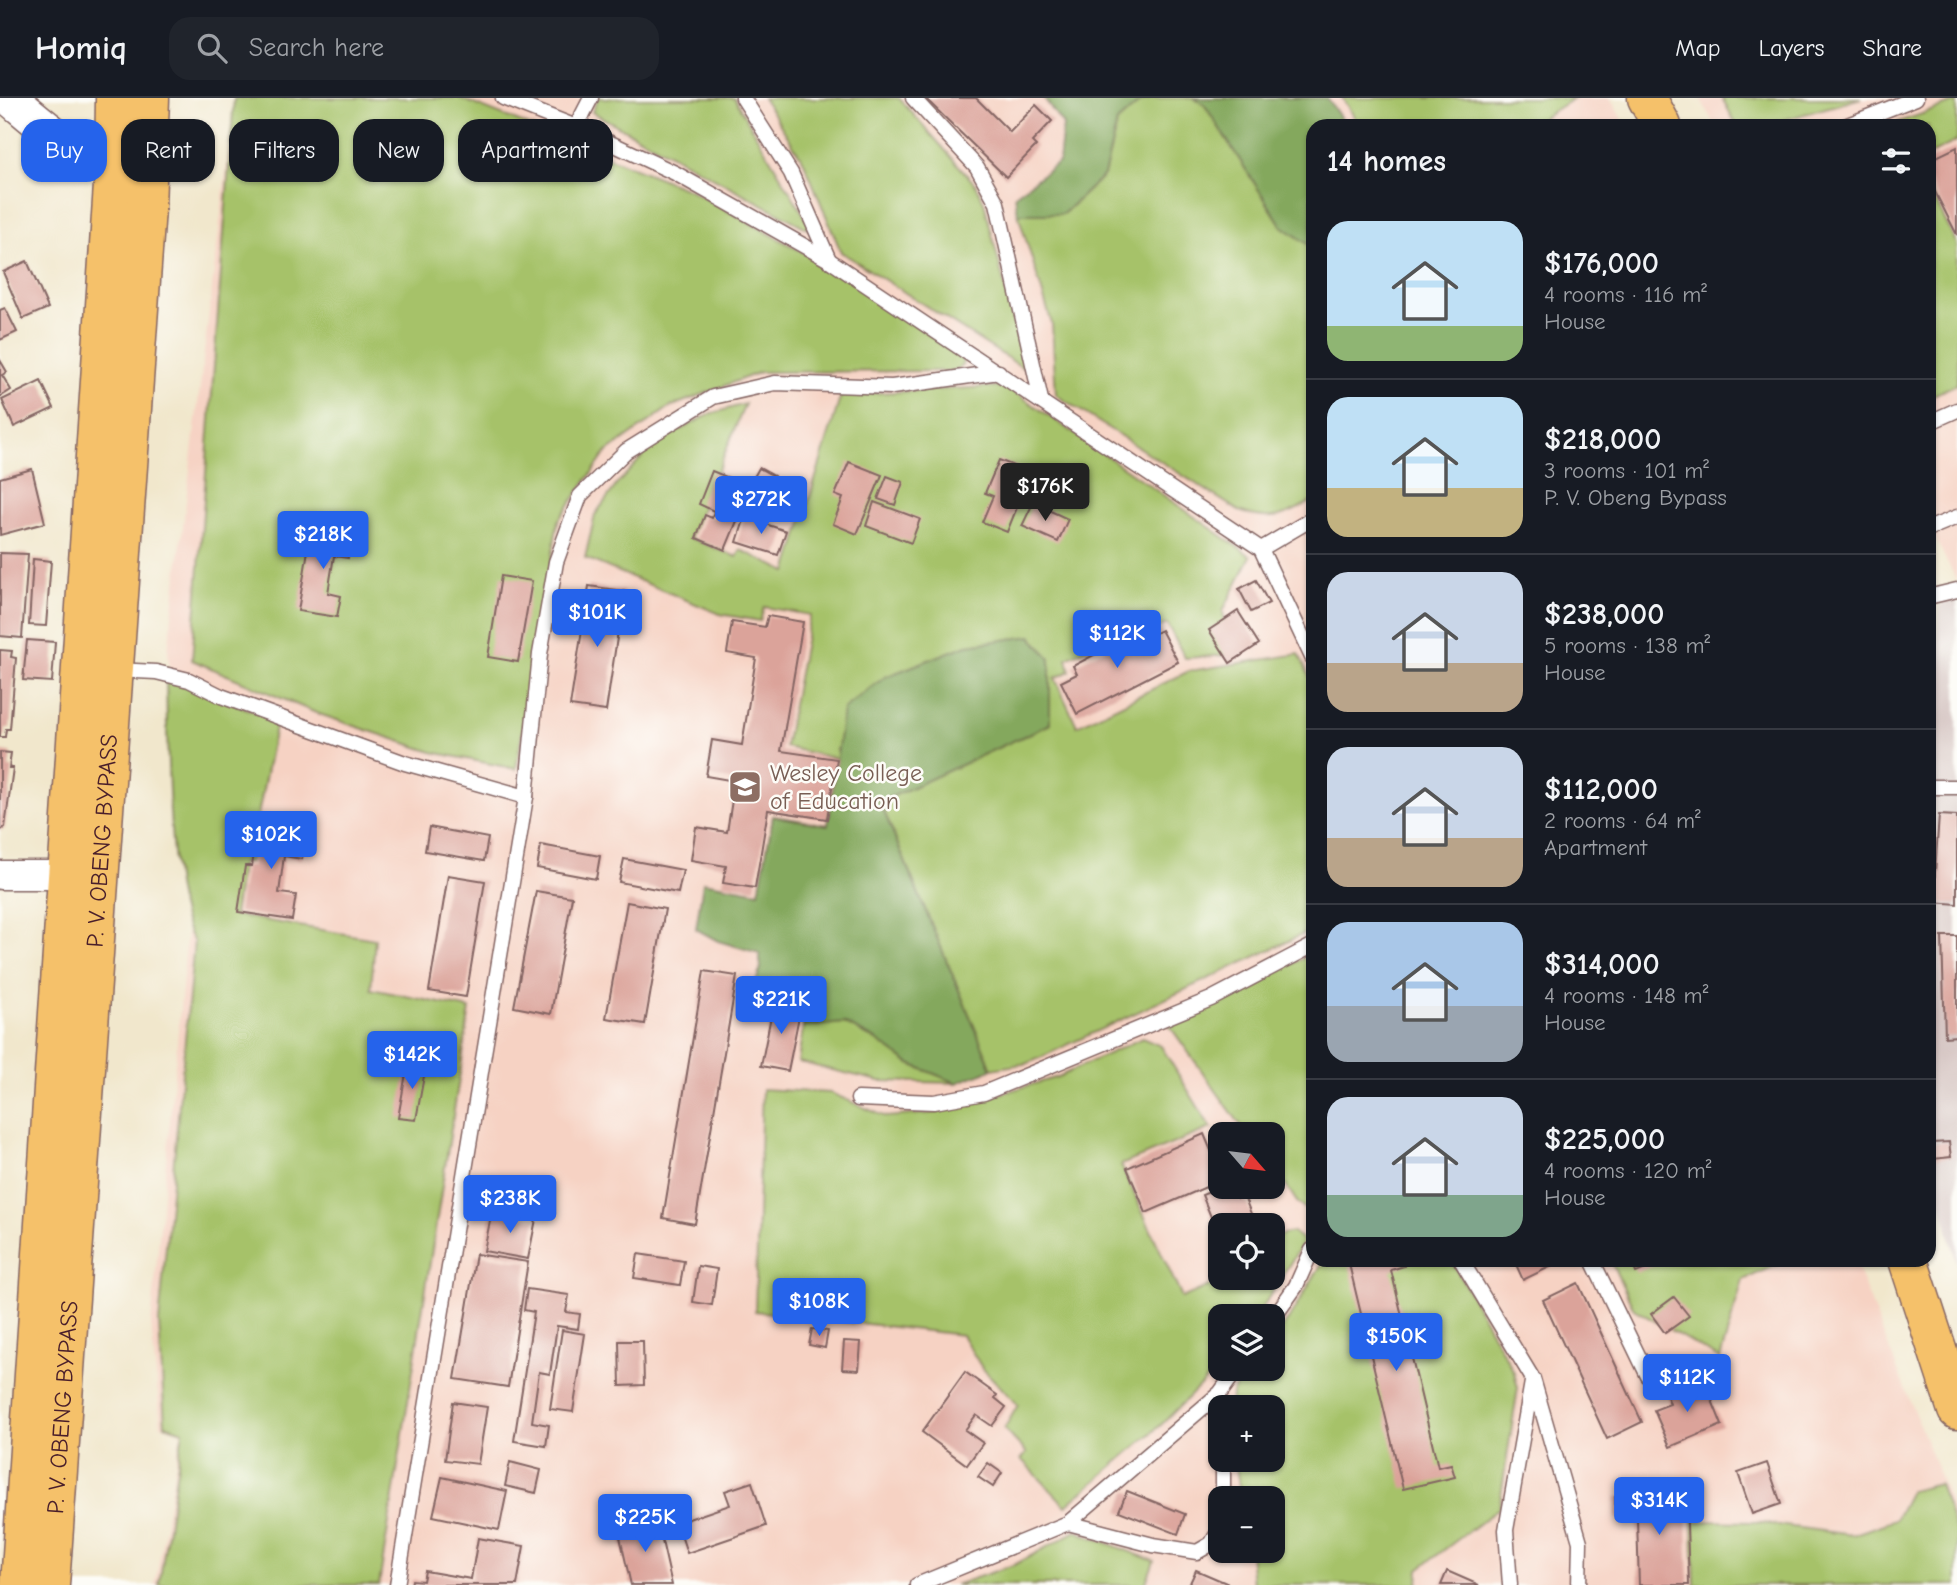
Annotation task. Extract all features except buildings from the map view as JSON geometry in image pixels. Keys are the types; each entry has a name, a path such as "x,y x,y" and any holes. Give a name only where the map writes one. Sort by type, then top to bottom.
{"main road":[{"name":"P. V. OBENG BYPASS","path":"115,98 121,128"},
{"name":"P. V. OBENG BYPASS","path":"144,119 150,98"},
{"path":"1647,98 1658,119"},
{"name":"P. V. OBENG BYPASS","path":"50,1585 85,875 129,182"},
{"name":"P. V. OBENG BYPASS","path":"20,1585 85,875 114,670 130,182"},
{"path":"1910,1267 1956,1407"}],"street":[{"path":"11,98 19,98"},
{"path":"11,98 47,130 121,167"},
{"path":"0,875 85,875"}],"lane":[{"path":"503,98 556,119"},
{"path":"580,119 591,98"},
{"path":"743,98 792,173 830,260"},
{"path":"914,98 977,167 997,203 1041,400"},
{"path":"1863,119 1916,98"},
{"path":"613,144 675,173 830,260 1261,549 1306,644"},
{"path":"397,1585 526,797 540,654 556,562 580,496 626,451 713,397 775,383 892,387 999,372"},
{"path":"1936,419 1957,410"},
{"path":"1936,525 1957,516"},
{"path":"1261,549 1306,523"},
{"path":"1936,595 1957,590"},
{"path":"114,670 156,672 189,680 221,696 405,763 526,797"},
{"path":"1936,787 1957,787"},
{"path":"858,1099 934,1102 984,1093 1211,999 1306,949"},
{"path":"1283,1304 1296,1286 1306,1264"},
{"path":"1465,1267 1533,1379 1580,1542 1579,1585"},
{"path":"1595,1267 1648,1376"},
{"path":"1510,1585 1506,1530 1533,1379"},
{"path":"917,1585 1068,1523 1208,1410"},
{"path":"1068,1523 1153,1545 1197,1552 1208,1546"}],"shaded area":[{"name":"Wesley College of Education","path":"235,98 1610,98 1622,119 1306,119 1306,1267 1857,1267 1957,1520 1957,1585 155,1585 181,1432 161,1425 151,1325 188,923 168,650 229,147 229,182 339,182 339,119 232,119"},
{"path":"1700,98 1957,98 1957,581 1936,540 1936,119 1711,119"},
{"path":"1957,592 1957,1264 1936,1185 1936,671 1941,599"}],"green space":[{"path":"234,98 459,98 512,119 458,119 458,182 613,182 613,159 690,190 841,273 960,356 963,363 959,369 951,371 760,372 670,407 606,453 558,521 516,769 432,752 316,713 192,660 229,165 229,182 339,182 339,119 232,119"},
{"path":"598,98 734,98 810,225 808,229 613,123 613,119 605,119 592,112"},
{"path":"763,98 899,98 976,185 984,202 1025,369 841,252 804,162"},
{"path":"1044,98 1152,98 1140,102 1117,122 1104,175 1063,214 1018,214 1015,195 1059,162 1063,125"},
{"path":"1152,98 1193,98 1204,104 1282,226 1306,243 1306,504 1285,514 1260,517 1239,511 1056,395 1052,324 1018,214 1063,214 1104,175 1117,122 1140,102"},
{"path":"1193,98 1327,98 1341,119 1306,119 1306,243 1282,226 1204,104"},
{"path":"1342,98 1574,98 1540,119 1356,119"},
{"path":"1722,98 1861,98 1787,119 1733,119"},
{"path":"1957,102 1957,141 1936,152 1936,119 1907,119"},
{"path":"1936,202 1957,244 1957,384 1936,394"},
{"path":"1006,386 1251,556 1223,611 1230,655 1185,658 1167,624 1129,639 1123,631 1067,658 1070,671 1055,678 1077,726 1189,671 1299,654 1306,669 1306,933 1029,1063 992,1069 880,802 1050,724 1050,658 1031,636 836,749 838,759 785,747 810,615 764,607 760,621 720,614 585,558 595,515 618,483 655,443 710,414 745,404 690,538 737,557 741,550 787,572 841,395"},
{"path":"1031,636 1050,658 1050,724 880,802 992,1069 957,1083 910,1064 878,1041 844,1023 803,1027 801,1002 763,997 753,991 761,967 759,953 718,941 696,929 703,882 759,892 773,816 828,825 843,709 885,677 967,645"},
{"path":"166,682 181,683 271,718 275,727 249,862 242,862 234,915 375,939 371,989 470,1009 379,1585 159,1585 183,1431 165,1425 159,1323 194,942 185,921 173,856"},
{"path":"1306,957 1306,1209 1297,1202 1285,1184 1285,1122 1238,1122 1169,1025"},
{"path":"844,1023 878,1041 910,1064 957,1083 879,1081 798,1062 803,1027"},
{"path":"1142,1038 1161,1046 1208,1123 1208,1129 1121,1165 1182,1298 1208,1286 1208,1290 1273,1290 1265,1304 1208,1304 1208,1378 1161,1425 1066,1506 1021,1459 1027,1453 1004,1429 1018,1405 982,1368 962,1335 755,1311 762,1089 831,1093 886,1117 933,1113 1058,1077"},
{"path":"1293,1232 1304,1241 1285,1271 1285,1234"},
{"path":"1320,1267 1455,1267 1514,1372 1518,1388 1499,1508 1419,1569 1418,1585 1253,1585 1251,1563 1285,1563 1285,1486 1239,1486 1237,1472 1285,1472 1285,1395 1232,1393 1240,1381 1285,1381 1285,1324"},
{"path":"1613,1267 1772,1267 1743,1280 1720,1359 1634,1309"},
{"path":"1939,1484 1957,1534 1957,1585 1695,1585 1693,1521 1755,1522 1852,1535 1895,1520 1910,1491"},
{"path":"1076,1531 1154,1561 1145,1585 955,1585 1016,1564"}],"place":[{"name":"Wesley College of Education","path":"745,787"}]}
